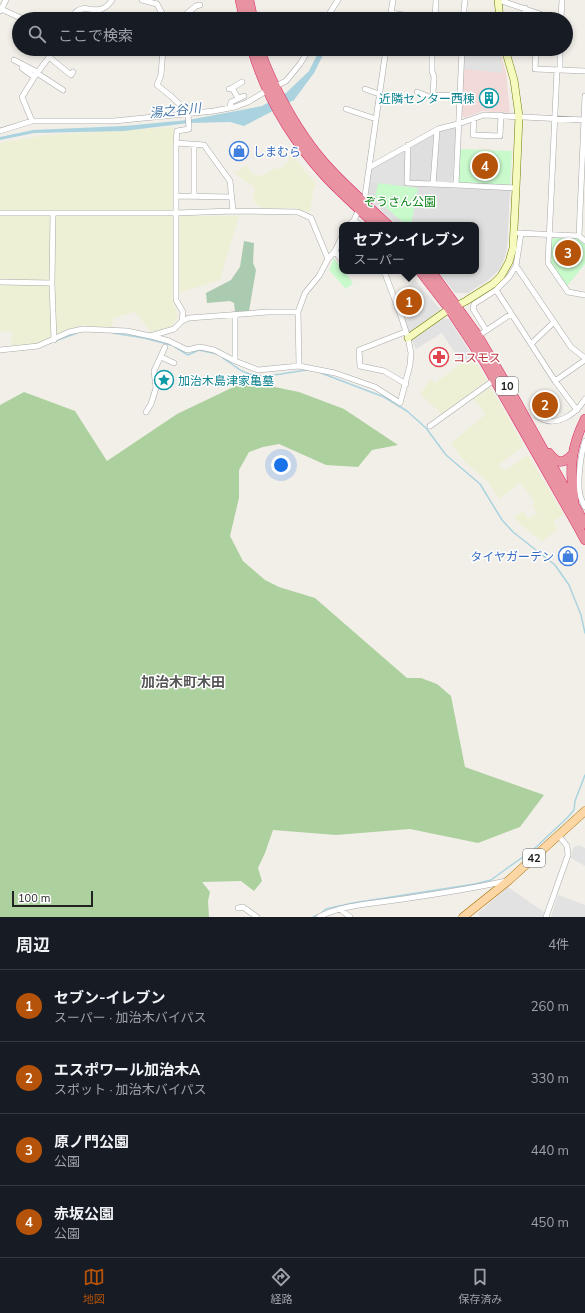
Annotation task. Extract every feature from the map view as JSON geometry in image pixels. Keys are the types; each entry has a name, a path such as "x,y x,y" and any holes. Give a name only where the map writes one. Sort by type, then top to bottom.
{"highway":[{"path":"240,0 243,12"},
{"path":"249,0 252,12"},
{"path":"255,56 260,71 273,91 310,158 326,176 384,222"},
{"path":"262,56 273,91"},
{"path":"361,204 374,222"},
{"name":"10","path":"423,274 478,336 575,507 585,540"},
{"name":"10","path":"433,274 581,525"},
{"name":"10","path":"575,507 571,476 572,456 578,435 585,419"},
{"name":"10","path":"539,442 557,461 563,462 572,456"}],"main road":[{"name":"42","path":"464,917 508,881 585,811"}],"street":[{"path":"6,0 0,10 12,15"},
{"path":"76,12 82,9 104,9 112,0"},
{"path":"142,0 157,4 161,12"},
{"path":"330,12 338,0"},
{"path":"391,12 393,0"},
{"path":"435,12 436,0"},
{"path":"464,12 465,0"},
{"path":"499,12 498,0 535,12"},
{"path":"561,12 562,0"},
{"path":"189,12 196,6 200,5"},
{"path":"525,8 525,12"},
{"path":"162,56 161,75 157,85 172,97 188,114 189,129 176,131 176,300 183,312 182,321"},
{"path":"0,131 32,122 114,121 188,114 230,108 273,91 286,81 305,56"},
{"path":"356,222 354,220 365,196 370,167 385,56"},
{"path":"431,56 435,95"},
{"path":"456,185 462,56"},
{"path":"486,330 473,309 474,304 496,290 509,277 516,266 518,233 516,188 519,116 514,80 507,56"},
{"path":"536,56 535,69 585,71"},
{"path":"559,56 548,263 568,292 585,295"},
{"path":"32,122 22,97 36,74 49,57 71,74 73,72"},
{"path":"14,60 63,90"},
{"path":"22,68 36,74"},
{"path":"230,108 231,102 241,97 231,88 242,82"},
{"path":"365,89 379,94"},
{"path":"417,92 432,98 435,95 459,96"},
{"path":"579,236 583,201 585,96"},
{"path":"346,109 376,119"},
{"path":"370,167 437,130 474,119 484,114 584,120"},
{"path":"474,119 473,135 500,136 501,115"},
{"path":"433,184 437,130"},
{"path":"176,143 204,145 230,181 233,212"},
{"path":"194,145 194,196"},
{"path":"408,145 407,183 516,188"},
{"path":"176,196 232,197"},
{"path":"0,213 298,212 311,218 328,259"},
{"path":"53,213 52,283 54,340"},
{"path":"518,233 579,236 585,241"},
{"path":"406,384 384,371 360,366 359,350 406,335 493,284 501,276 509,262 518,233"},
{"path":"299,366 298,312 306,293 319,276 339,242"},
{"path":"335,251 339,257"},
{"path":"516,266 571,347 585,359 554,381"},
{"path":"0,350 38,346 69,332 82,329 127,331 150,336 187,350 200,347 214,350 235,361 258,370 299,366 335,373 375,387 400,403 406,384 411,353 401,316 385,274"},
{"path":"0,282 52,283"},
{"path":"496,290 554,381 577,410"},
{"path":"150,336 174,329 182,321 189,318 268,312 298,312"},
{"path":"235,314 235,361"},
{"path":"478,336 511,314"},
{"path":"531,344 554,322"},
{"path":"146,412 151,404 156,388 154,371 167,343"},
{"path":"161,357 174,363"},
{"path":"430,426 494,380"},
{"path":"537,416 541,419 558,421 564,420 577,410 585,400"},
{"path":"585,441 582,451 583,469 579,489 580,496 585,507"},
{"path":"546,917 568,855 567,846 559,836"},
{"path":"319,917 327,912 361,905 460,891 508,881"},
{"path":"238,908 242,907 257,917"},
{"path":"340,910 350,917"}],"shaded area":[{"path":"465,56 501,56 506,73 510,113 482,111 465,118 461,116"},
{"path":"465,56 500,56 503,73 464,69"},
{"path":"453,128 456,129 452,188 510,190 507,247 505,257 499,270 488,280 468,293 455,293 440,274 479,274 479,222 393,222 368,198 371,168 438,131"},
{"path":"404,152 403,185 368,182 370,171"},
{"path":"415,280 441,310 409,333 403,321 417,309 402,290"},
{"path":"443,318 449,319 472,355 462,364 442,333 416,349 412,341 412,338"},
{"path":"578,845 585,848 585,866 571,858 573,848"},
{"path":"508,887 544,912 543,917 480,917 478,913"},
{"path":"558,895 585,905 585,917 551,917"}],"green space":[{"path":"174,127 173,216 239,216 220,280 172,295 178,317 171,327 151,332 135,312 113,318 112,328 81,326 69,329 38,345 11,347 12,331 0,332 0,143 46,135"},
{"path":"459,149 512,151 510,186 460,183 458,181"},
{"path":"291,154 317,185 314,187 310,212 291,208 267,209 261,207 255,203 253,197 255,191 254,187 234,173 247,165 252,174 260,176 276,167 278,170 288,162"},
{"name":"ぞうさん公園","path":"378,183 418,188 412,222 403,222 375,198"},
{"path":"554,237 578,238 585,243 585,264 567,286 550,263 552,240"},
{"path":"244,241 254,243 253,263 256,270 249,311 235,312 234,303 230,301 207,303 206,293 231,280 240,267"},
{"path":"334,258 339,265 339,274 346,274 353,283 346,289 329,270"},
{"path":"472,355 487,381 442,414 420,394 431,379 435,383"},
{"path":"246,381 299,392 344,409 398,445 372,450 358,467 326,465 279,444 263,447 249,452 239,470 239,498 230,536 243,561 265,580 279,587 315,598 407,678 421,678 437,684 451,696 465,767 544,795 520,827 478,843 410,829 336,835 273,830 258,868 262,881 254,891 241,881 202,882 210,892 208,901 209,917 0,917 0,405 24,392 75,411 107,461 177,414"},
{"path":"490,386 524,446 497,466 506,470 528,455 564,514 553,522 558,529 542,541 521,525 514,517 523,511 528,519 537,514 532,505 535,502 520,483 499,499 487,481 464,461 451,443 486,414 473,399"}],"water":[{"path":"316,56 322,56 314,73 294,100 244,126 230,122 189,123 124,131 34,133 0,140 0,137 33,130 124,126 188,120 262,106 286,93 309,71"}],"waterway":[{"path":"47,344 77,333"},
{"path":"113,333 144,338 171,345"},
{"path":"175,347 188,355 199,350 217,354"},
{"path":"223,358 241,371 252,375 268,376 310,370"},
{"path":"321,373 384,397 407,411 426,428 446,455 480,484 502,520 513,532 555,565 569,585 581,615 585,633"},
{"path":"321,913 326,909 353,903 475,884 491,880 534,849 567,818 574,810 575,801 585,775"},
{"path":"313,917 318,915"}],"place":[{"name":"近隣センター西棟","path":"489,98"},
{"name":"しまむら","path":"239,151"},
{"name":"赤坂公園","path":"485,166"},
{"name":"原ノ門公園","path":"568,253"},
{"name":"セブン-イレブン","path":"409,302"},
{"name":"コスモス","path":"439,357"},
{"name":"加治木島津家亀墓","path":"164,380"},
{"name":"エスポワール加治木A","path":"545,405"},
{"name":"タイヤガーデン","path":"568,556"}],"district":[{"name":"加治木町木田","path":"183,682"}],"water label":[{"name":"湯之谷川","path":"175,110"}]}
